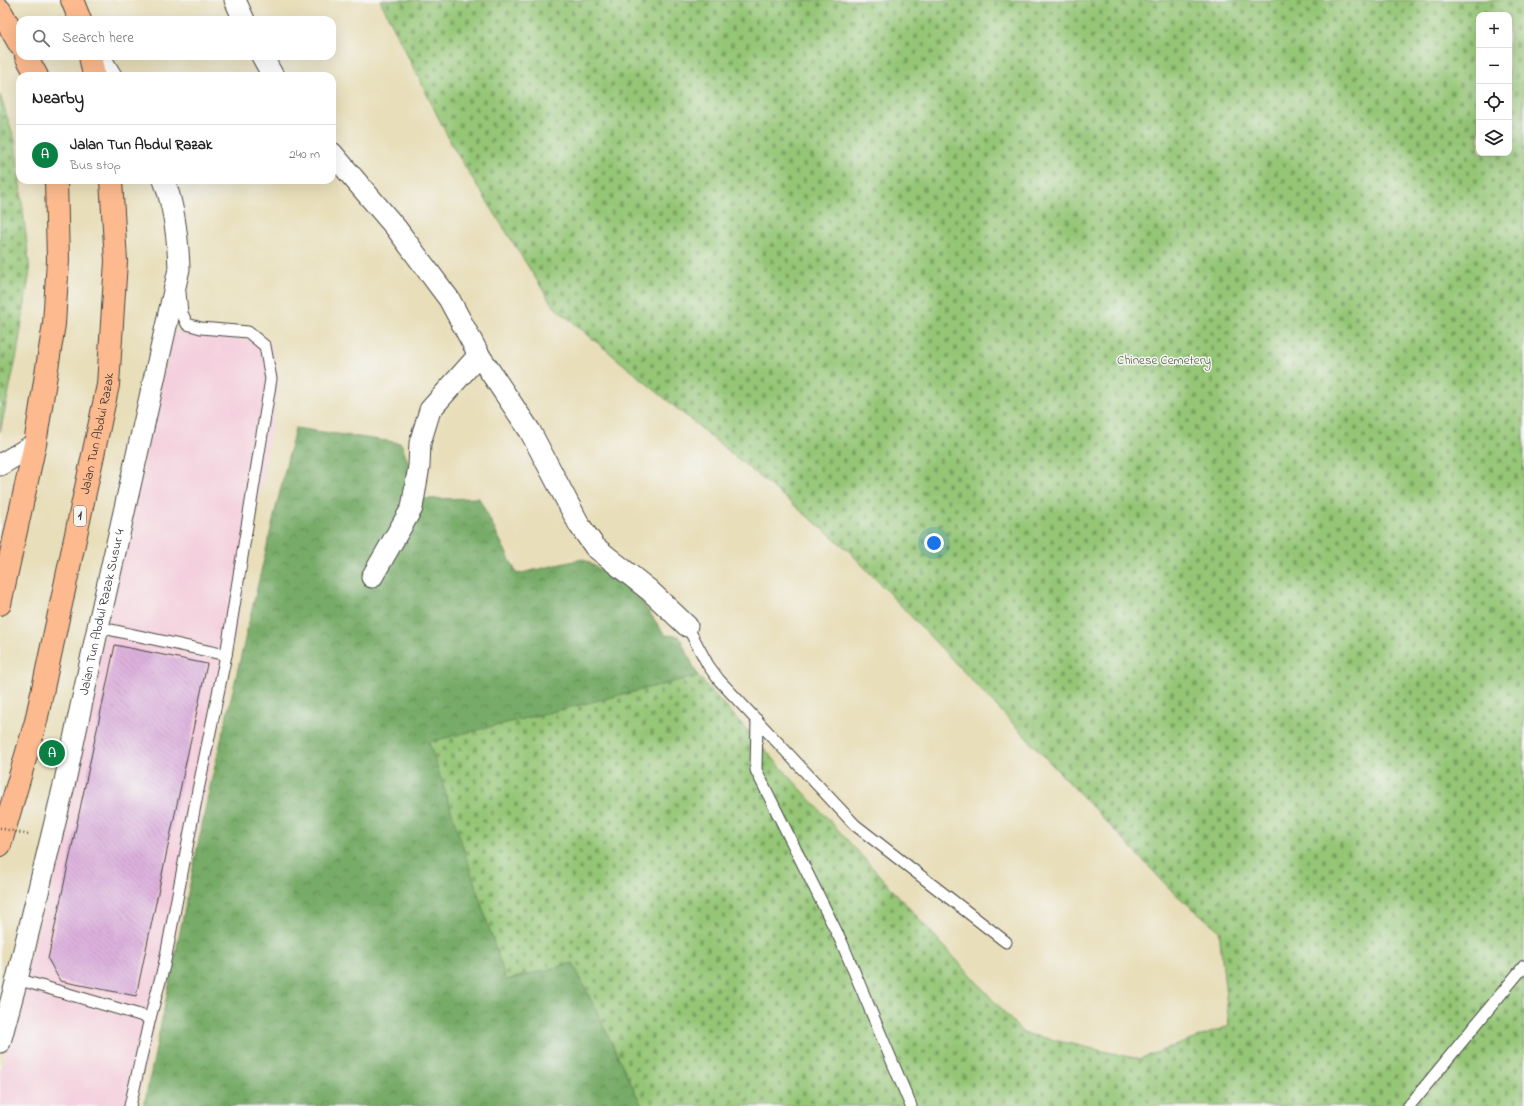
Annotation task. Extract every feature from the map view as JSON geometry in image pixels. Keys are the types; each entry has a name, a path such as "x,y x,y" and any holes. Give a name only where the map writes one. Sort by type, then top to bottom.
{"highway":[{"path":"72,0 78,16"},
{"path":"0,10 16,38"},
{"path":"28,60 35,72"},
{"path":"91,60 93,72"},
{"path":"0,604 35,444 54,324 58,260 56,184"},
{"name":"Jalan Tun Abdul Razak","path":"0,845 36,720 108,385 116,261 111,184"}],"street":[{"path":"235,0 242,16"},
{"path":"101,60 109,72"},
{"path":"264,60 271,72"},
{"path":"336,158 396,228 449,299 479,355 530,431 580,526 595,547 648,590 687,626"},
{"name":"Jalan Tun Abdul Razak Susur 4","path":"0,1042 17,979 65,781 98,627 179,270 178,239 172,205 165,184"},
{"path":"372,576 412,508 419,466 420,443 430,410 479,355"},
{"path":"0,465 35,444"}],"lane":[{"path":"130,1106 150,1018 164,966 226,655 272,379 265,346 248,332 201,328 187,324 182,313 179,270"},
{"path":"687,626 708,665 716,675 855,825 1006,942"},
{"path":"98,627 226,655"},
{"path":"757,720 756,770 842,943 911,1106"},
{"path":"1409,1106 1524,966"},
{"path":"17,979 150,1018"}],"path":[{"path":"0,828 29,835"}],"shaded area":[{"path":"173,331 270,342 280,378 221,718 171,955 136,1106 0,1106 0,1074 36,935"}],"green space":[{"name":"Chinese Cemetery","path":"380,0 1524,0 1524,1106 642,1106 573,963 506,980 429,742 698,676 1023,1033 1139,1059 1229,1026 1219,930 1174,893 847,549 553,306 454,149"},
{"path":"0,95 15,140 16,184 20,184 30,271 17,354 0,432"},
{"path":"295,428 401,443 422,499 479,498 517,574 583,559 633,589 665,635 679,636 698,676 430,742 506,980 573,963 642,1106 144,1106 209,791"}],"building":[{"path":"115,645 207,664 136,996 60,981 48,959"}],"place":[{"name":"Jalan Tun Abdul Razak","path":"52,753"}]}
